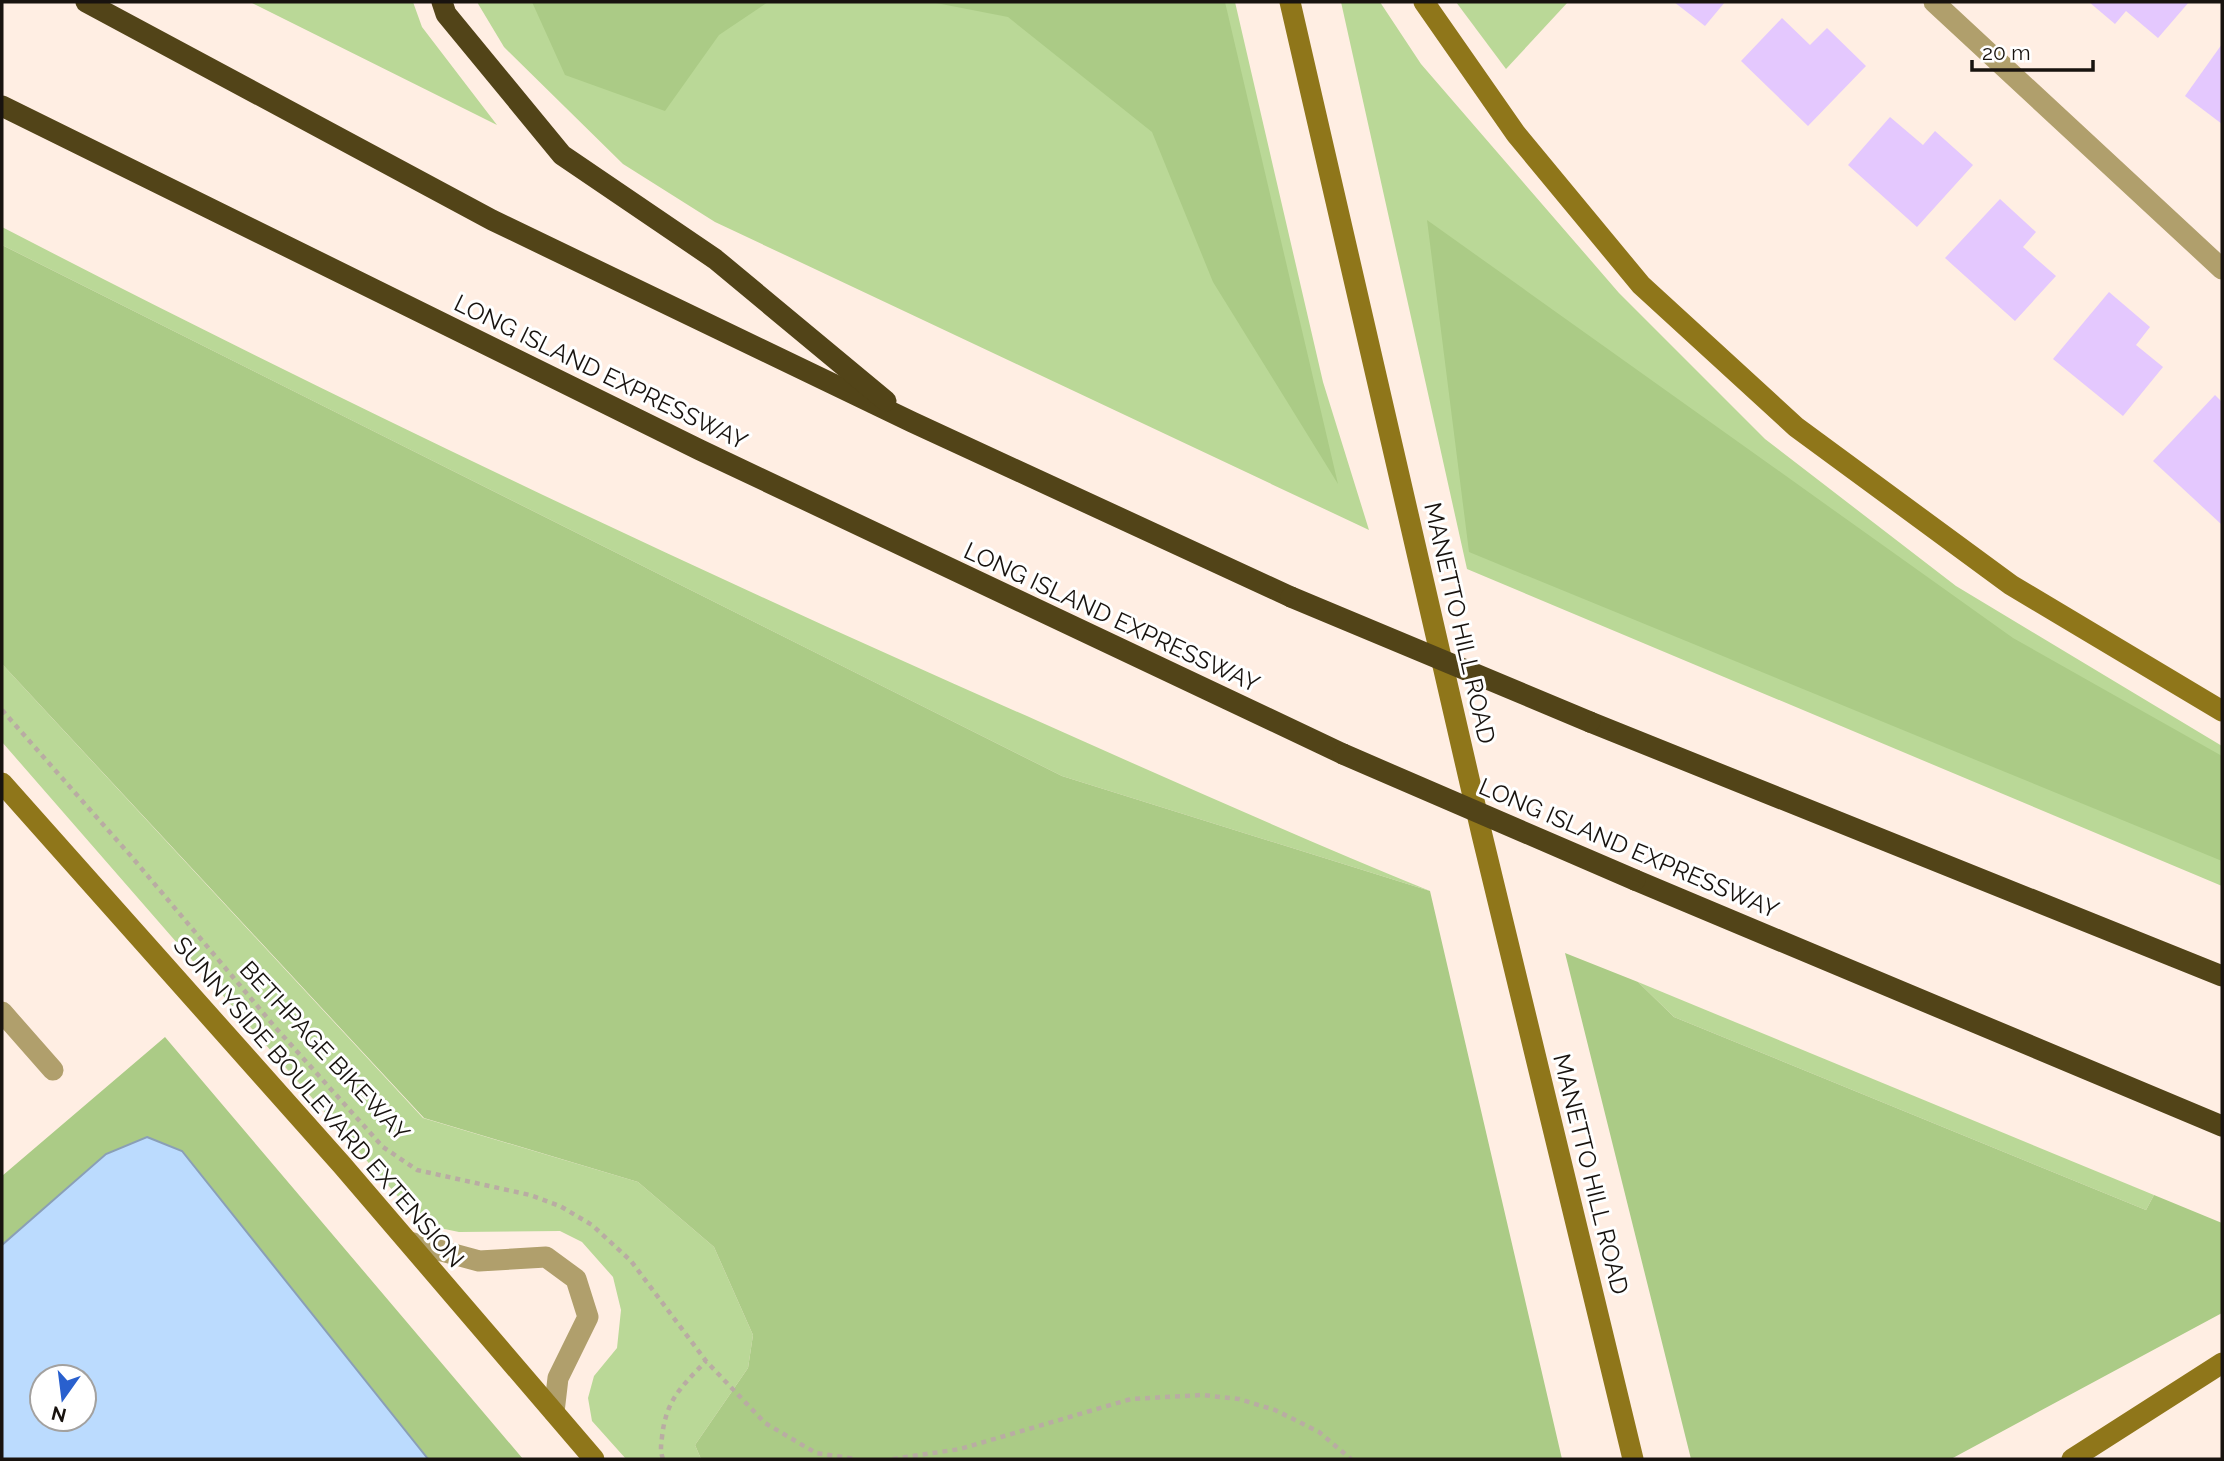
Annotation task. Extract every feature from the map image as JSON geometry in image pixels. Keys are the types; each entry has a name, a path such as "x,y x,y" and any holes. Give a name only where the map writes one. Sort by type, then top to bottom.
{"highway":[{"path":"86,2 492,220 912,422 1291,597 1590,722 2222,976"},
{"path":"442,2 446,14 562,155 715,259 912,422"},
{"name":"LONG ISLAND EXPRESSWAY","path":"2,106 713,456 1343,754 2218,1128"}],"main road":[{"name":"MANETTO HILL ROAD","path":"1290,2 1482,835 1633,1459"},
{"path":"1423,2 1516,134 1641,285 1796,427 2011,586 2222,711"},
{"name":"SUNNYSIDE BOULEVARD EXTENSION","path":"2,783 409,1242 594,1459"},
{"path":"2072,1459 2222,1363"}],"street":[{"path":"1934,2 2222,269"},
{"path":"2,1012 53,1070"},
{"path":"409,1242 479,1261 546,1257 576,1279 587,1317 558,1378 554,1412"}],"path":[{"name":"BETHPAGE BIKEWAY","path":"2,710 131,856 275,1027 383,1147 417,1170 530,1195 560,1206 592,1225 631,1261 706,1361 765,1423 816,1453 856,1459"},
{"path":"663,1459 660,1452 665,1414 674,1395 706,1361"},
{"path":"893,1459 960,1450 1131,1399 1202,1395 1239,1399 1275,1410 1319,1432 1351,1459"}],"green space":[{"path":"250,2 413,2 422,27 497,125"},
{"path":"477,2 1235,2 1323,382 1369,530 715,222 623,164 504,47"},
{"path":"532,2 768,2 719,35 665,111 565,75"},
{"path":"931,2 1225,2 1338,484 1213,282 1152,132 1008,17"},
{"path":"1341,2 1380,2 1421,64 1619,293 1765,439 1956,586 2222,746 2222,886 1467,569"},
{"path":"1456,2 1568,2 1506,69"},
{"path":"1427,220 2013,638 2222,756 2222,861 1469,552"},
{"path":"2,227 387,420 776,604 1282,829 1430,891 1062,776 2,245"},
{"path":"2,245 1062,776 1430,891 1562,1459 701,1459 695,1445 748,1368 753,1335 714,1247 638,1182 424,1118 2,664"},
{"path":"2,664 423,1118 638,1182 714,1247 753,1335 748,1368 695,1445 701,1459 626,1459 592,1421 588,1398 594,1376 617,1348 621,1310 613,1277 582,1242 560,1231 459,1232 430,1226 408,1208 2,742"},
{"path":"1565,953 1638,982 1674,1017 2146,1210 2154,1195 2222,1223 2222,1313 1951,1459 1691,1459"},
{"path":"1638,982 2154,1195 2146,1210 1674,1017"},
{"path":"165,1037 523,1459 428,1459 182,1151 147,1137 106,1154 2,1245 2,1176"}],"water":[{"path":"147,1137 182,1151 428,1459 2,1459 2,1245 106,1154"}],"building":[{"path":"1674,2 1725,2 1705,26"},
{"path":"2089,2 2189,2 2158,38 2126,11 2115,24"},
{"path":"1782,18 1810,45 1827,28 1866,66 1808,126 1741,61"},
{"path":"2222,44 2222,124 2185,96"},
{"path":"1890,117 1923,145 1935,131 1973,165 1917,227 1848,165"},
{"path":"2000,199 2036,232 2023,247 2056,276 2015,321 1945,258"},
{"path":"2109,292 2150,327 2136,345 2163,367 2123,416 2053,359"},
{"path":"2215,395 2222,402 2221,524 2153,461"}]}
